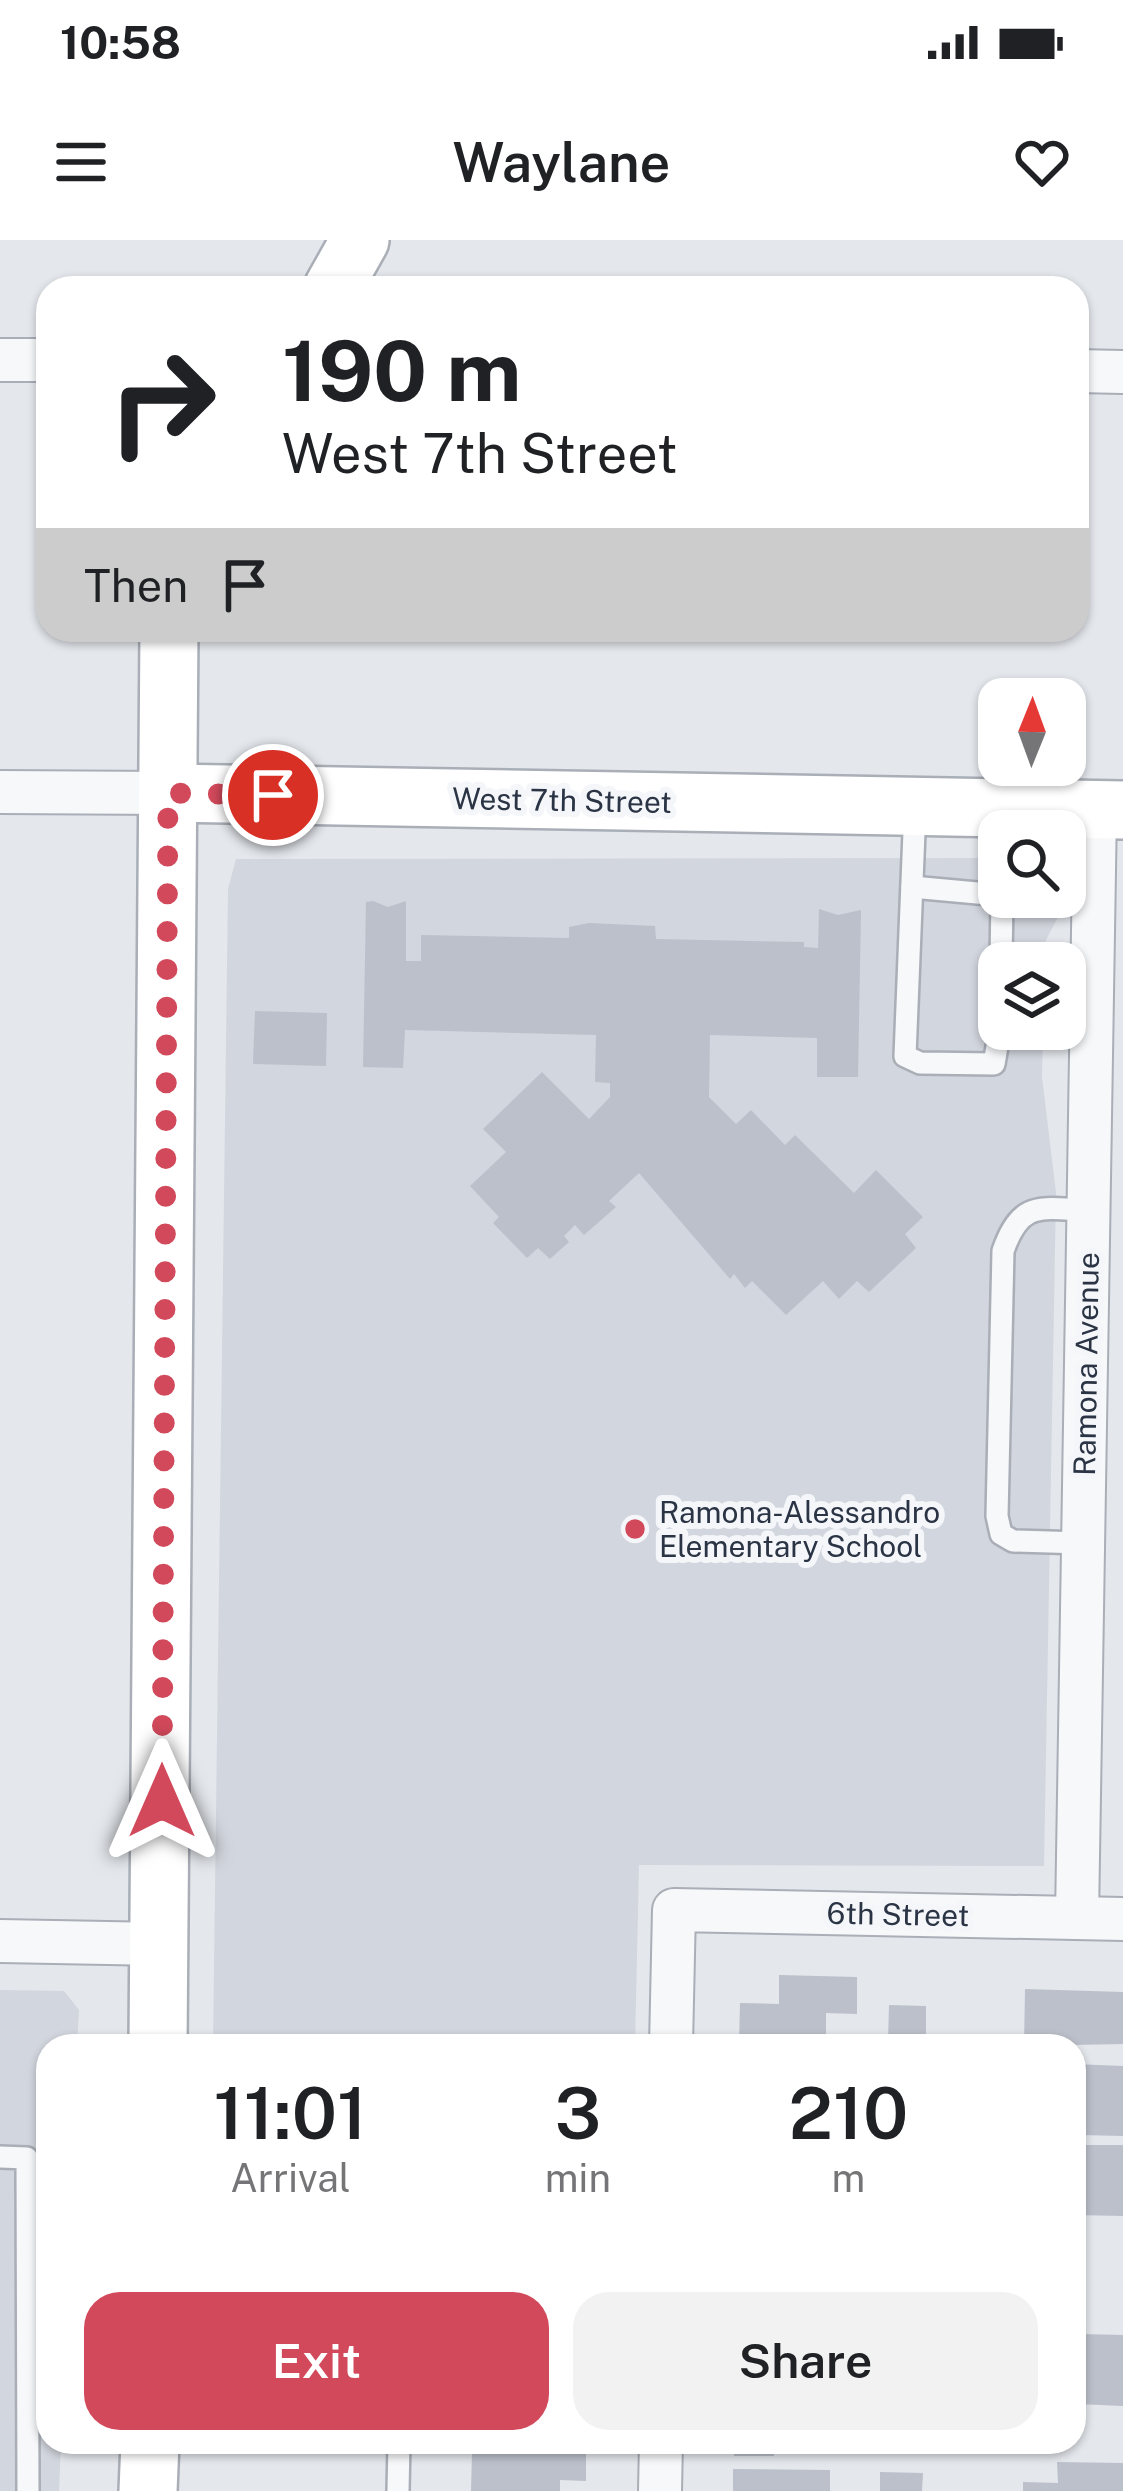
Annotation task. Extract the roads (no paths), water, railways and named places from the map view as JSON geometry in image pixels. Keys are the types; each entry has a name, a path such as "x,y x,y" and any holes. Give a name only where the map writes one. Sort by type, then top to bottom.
{"street":[{"path":"340,276 360,240"},
{"path":"0,360 36,361"},
{"path":"1089,371 1123,372"},
{"path":"158,2034 169,642"},
{"name":"West 7th Street","path":"0,792 1109,810"},
{"name":"Ramona Avenue","path":"1077,1918 1088,1210 1109,810"},
{"name":"6th Street","path":"670,2034 674,1910 1123,1918"},
{"path":"0,1941 161,1944"},
{"path":"148,2491 149,2454"},
{"path":"660,2491 661,2454"}],"lane":[{"path":"916,806 905,1055 920,1063 994,1064 996,1050"},
{"path":"912,887 978,894"},
{"path":"1083,1543 1013,1541 1001,1534 997,1516 1003,1250 1013,1222 1031,1209 1088,1210"},
{"path":"0,2157 27,2158 28,2491"},
{"path":"398,2491 399,2454"}],"place":[{"name":"Ramona-Alessandro Elementary School","path":"635,1529"}]}
